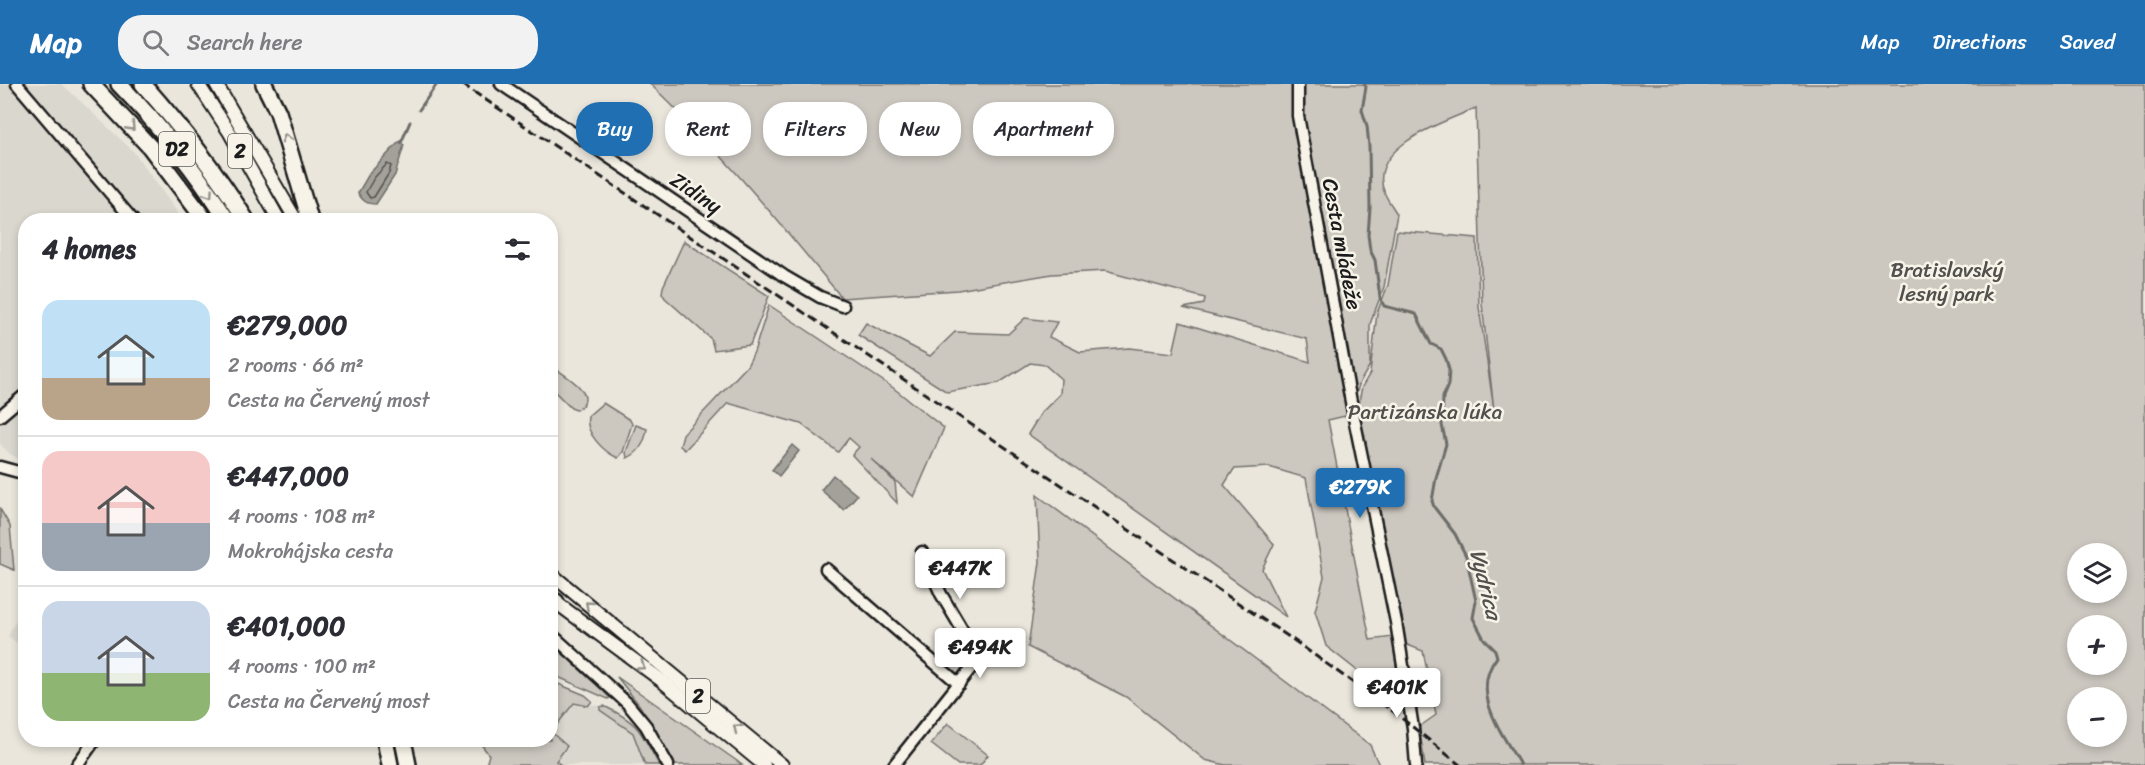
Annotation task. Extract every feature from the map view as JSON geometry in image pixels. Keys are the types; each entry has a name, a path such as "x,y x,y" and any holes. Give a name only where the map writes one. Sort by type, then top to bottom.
{"highway":[{"path":"91,84 150,147 199,213"},
{"name":"D2","path":"119,84 158,126 192,168 222,213"},
{"name":"D2","path":"143,84 204,157 241,213"},
{"path":"264,84 280,118 308,213"},
{"path":"386,747 390,765"},
{"path":"404,747 408,765"}],"main road":[{"name":"2","path":"198,84 230,133 275,213"},
{"name":"2","path":"216,84 292,213"},
{"name":"2","path":"558,580 782,765"},
{"name":"2","path":"558,604 661,680 764,765"}],"street":[{"path":"17,84 127,213"},
{"name":"Zidiny","path":"501,84 784,276 820,297 843,306"},
{"name":"Cesta mládeže","path":"1298,84 1298,116 1353,411 1396,622 1413,728 1416,765"},
{"path":"0,416 18,401"},
{"path":"0,466 18,472"},
{"path":"894,765 979,658 941,594 922,552"},
{"path":"826,569 959,684"},
{"path":"558,640 627,703 646,726 668,765"},
{"path":"77,765 90,747"}],"shaded area":[{"path":"0,84 62,84 133,151 178,213 18,213 18,458 0,444"},
{"path":"18,617 18,644 8,636"},
{"path":"574,703 596,705 625,722 655,765 548,765 550,747 558,747 558,723"}],"green space":[{"name":"Bratislavský lesný park","path":"650,84 2145,84 2145,765 1425,765 1419,727 1436,715 1423,651 1405,644 1404,630 1357,411 1362,387 1370,373 1377,313 1388,285 1397,231 1477,238 1479,307 1494,410 1482,304 1476,108 1411,139 1396,150 1386,163 1382,177 1385,194 1397,214 1384,287 1370,324 1370,365 1360,382 1349,415 1328,420 1370,640 1393,637 1402,706 1326,646 1315,611 1324,577 1306,478 1269,467 1234,469 1224,485 1274,544 1262,569 1286,617 1028,434 1041,413 1060,394 1061,379 1045,365 1030,363 999,383 947,392 858,335 866,323 930,356 955,332 1008,334 1025,318 1057,322 1049,337 1080,352 1129,348 1173,353 1180,322 1310,362 1307,339 1183,308 1204,304 1205,298 1105,271 1052,274 958,290 842,298 720,156 751,156 751,102 669,102"},
{"path":"684,241 769,296 750,345 714,350 711,339 665,298 662,293 663,287"},
{"path":"769,305 892,387 944,428 914,497 871,459 895,482 897,503 852,455 859,447 849,438 838,452 801,424 728,403 685,450 680,446 683,434 747,366 754,352"},
{"path":"558,370 578,385 583,392 585,398 583,404 576,410 558,395"},
{"path":"603,403 630,420 632,424 623,452 618,458 601,447 589,429 588,416"},
{"path":"636,425 647,429 646,434 639,450 627,458 626,452"},
{"path":"1037,495 1370,745 1379,765 1225,765 1205,760 1126,697 1028,647 1040,562"},
{"path":"0,509 10,526 14,570 0,564"},
{"path":"558,650 610,698 558,677"},
{"path":"617,677 742,765 675,765 640,706"},
{"path":"558,684 585,695 592,701 588,706 574,703 558,723"},
{"path":"604,706 633,724 648,744 659,765 645,765 633,733 600,710 600,707"},
{"path":"948,723 988,755 980,765 958,765 931,744"},
{"path":"558,738 567,746 556,761 561,765 486,765 489,755 483,747 558,747"}],"water":[{"path":"399,142 404,145 395,175 376,204 365,202 358,193 369,174"},
{"path":"792,445 799,451 779,476 772,470"},
{"path":"833,475 857,495 844,510 821,490"}],"waterway":[{"path":"419,110 437,84"},
{"name":"Vydrica","path":"1364,84 1366,87 1362,110 1367,126 1369,146 1368,235 1370,250 1375,260 1380,297 1384,306 1416,314 1431,344 1441,349 1446,359 1449,370 1448,385 1443,397 1442,425 1446,444 1432,501 1455,534 1466,556 1476,601 1473,618 1484,639 1495,650 1497,657 1489,671 1486,684 1487,698 1497,726 1520,765"},
{"path":"401,143 410,122"}],"railway":[{"path":"462,84 1292,639 1394,712 1460,765"}],"park label":[{"name":"Partizánska lúka","path":"1425,412"}]}
